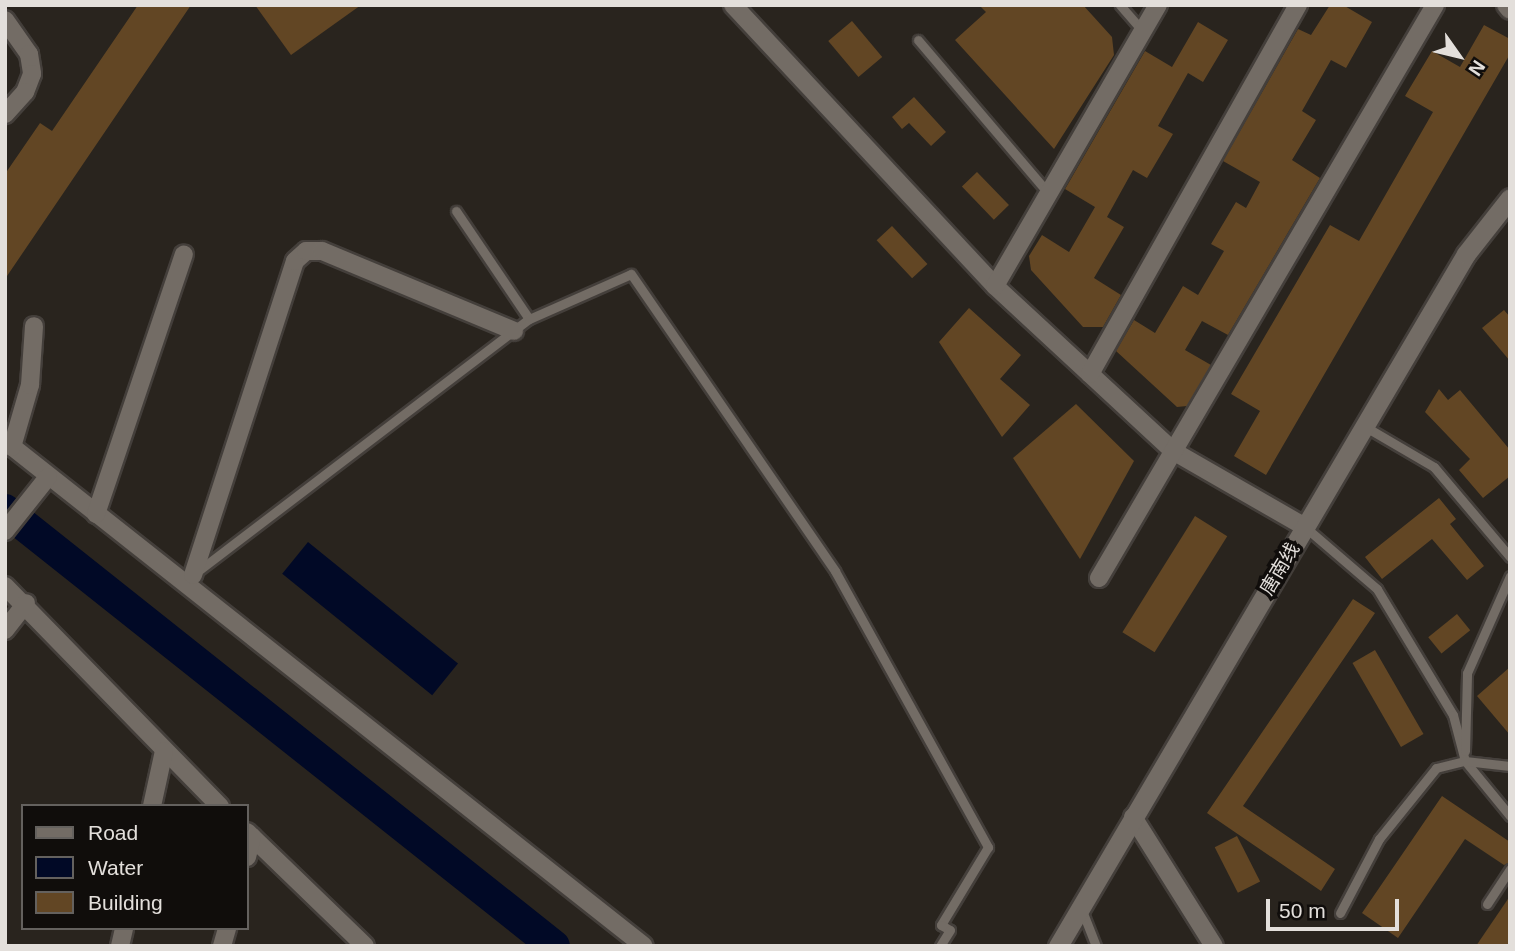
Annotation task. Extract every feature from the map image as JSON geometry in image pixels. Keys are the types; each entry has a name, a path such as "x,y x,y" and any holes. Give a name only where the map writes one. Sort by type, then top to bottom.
{"street":[{"path":"733,5 995,286 1173,451 1305,527"},
{"path":"995,286 1158,5"},
{"path":"1090,374 1298,5"},
{"path":"1099,578 1435,5"},
{"path":"1506,5 1510,10"},
{"path":"5,20 29,54 32,74 24,92 5,114"},
{"name":"唐南线","path":"1058,946 1466,254 1510,198"},
{"path":"188,579 295,261 306,251 322,251 522,325"},
{"path":"96,514 184,254"},
{"path":"34,326 30,386 9,444 96,514 188,579 644,946"},
{"path":"5,531 48,477"},
{"path":"5,586 26,603 164,751 218,804"},
{"path":"5,630 26,603"},
{"path":"152,804 164,751"},
{"path":"1133,817 1214,946"},
{"path":"249,835 365,946"}],"lane":[{"path":"1120,5 1143,32"},
{"path":"918,40 1048,194"},
{"path":"456,211 522,325"},
{"path":"188,579 522,325 631,274 835,571 988,846 941,925 950,930 940,946"},
{"path":"1364,426 1434,467 1510,557"},
{"path":"1305,527 1377,589 1453,715 1465,761 1510,816"},
{"path":"1465,761 1467,673 1510,576"},
{"path":"1340,913 1379,839 1436,768 1465,761 1510,766"},
{"path":"1487,904 1510,869"},
{"path":"1081,907 1096,946"}],"water":[{"path":"308,542 458,663 432,695 282,574"}],"building":[{"path":"138,5 191,5 5,279 5,174 40,123 52,131"},
{"path":"255,5 361,5 291,55"},
{"path":"979,5 1083,5 1112,37 1114,55 1054,149 955,40 986,12"},
{"path":"1330,5 1343,5 1372,22 1346,68 1331,60 1302,111 1316,120 1292,160 1320,178 1228,335 1202,321 1185,350 1211,365 1187,406 1177,407 1116,351 1134,320 1155,333 1183,286 1198,295 1224,251 1211,244 1236,202 1246,208 1260,182 1223,161 1298,29 1311,35"},
{"path":"852,21 882,57 858,77 828,41"},
{"path":"1198,22 1228,40 1203,82 1188,73 1158,126 1173,134 1147,178 1133,170 1107,217 1124,227 1094,278 1121,295 1103,327 1083,327 1031,270 1029,256 1042,235 1069,252 1095,207 1065,189 1145,51 1172,67"},
{"path":"1484,25 1510,39 1510,54 1266,475 1234,456 1260,411 1231,394 1330,225 1359,241 1433,112 1405,96 1432,51 1460,67"},
{"path":"914,97 946,132 931,146 909,123 902,129 892,117"},
{"path":"977,172 1009,205 994,220 962,187"},
{"path":"892,226 927,264 912,278 877,240"},
{"path":"969,308 1021,355 1000,379 1030,405 1002,437 939,342"},
{"path":"1504,310 1510,317 1510,361 1482,328"},
{"path":"1439,389 1448,400 1460,390 1510,450 1510,476 1483,498 1459,470 1470,459 1425,412"},
{"path":"1076,404 1134,461 1080,559 1013,458"},
{"path":"1439,498 1456,519 1450,524 1484,566 1467,580 1432,539 1382,579 1365,557"},
{"path":"1195,516 1227,536 1155,652 1122,632"},
{"path":"1353,599 1375,613 1243,806 1335,869 1321,891 1207,813"},
{"path":"1457,614 1470,630 1441,654 1428,637"},
{"path":"1375,650 1424,734 1401,747 1352,663"},
{"path":"1510,667 1510,735 1477,696"},
{"path":"1442,796 1510,842 1510,862 1504,865 1465,839 1398,938 1362,913"},
{"path":"1237,836 1260,881 1238,893 1215,847"},
{"path":"1510,896 1510,946 1476,946"}],"waterway":[{"path":"5,510 554,946"}]}
